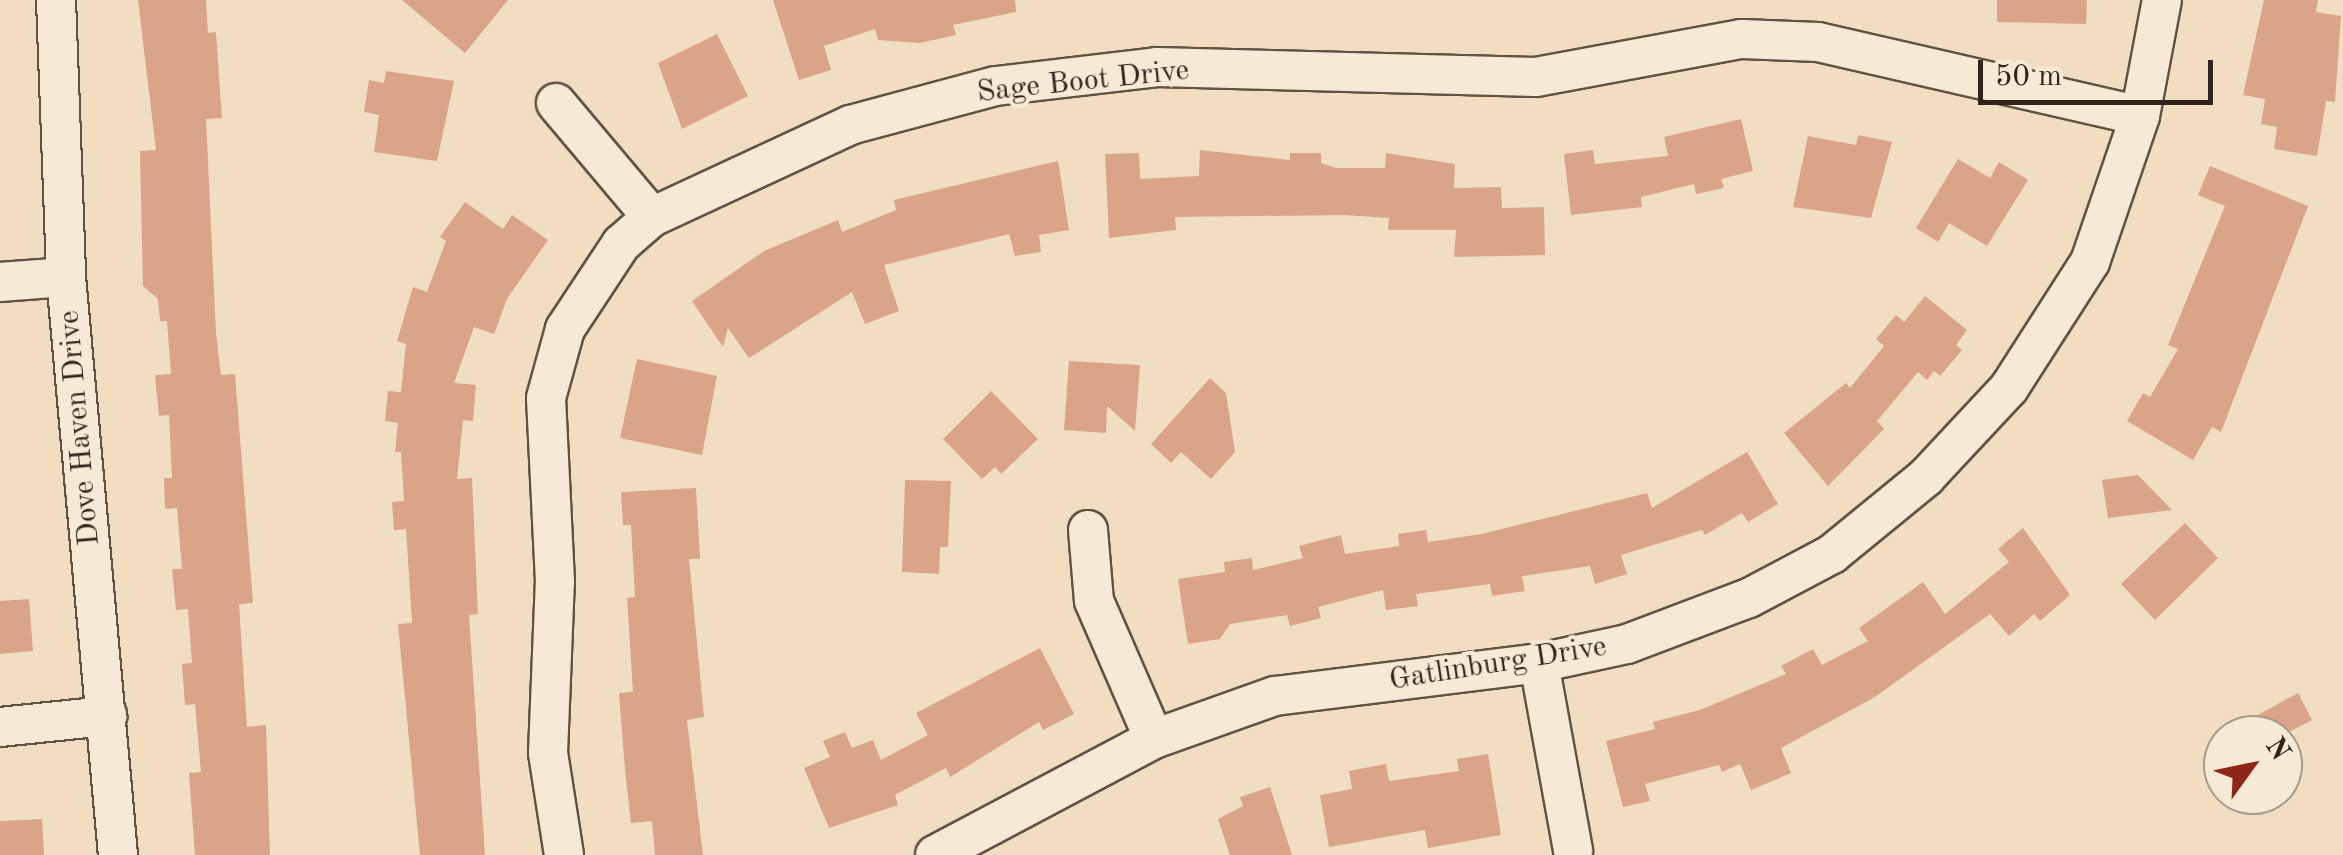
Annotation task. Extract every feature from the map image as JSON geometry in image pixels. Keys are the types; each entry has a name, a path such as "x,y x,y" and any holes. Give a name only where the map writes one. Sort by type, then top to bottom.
{"street":[{"name":"Dove Haven Drive","path":"56,0 66,276 118,855"},
{"name":"Gatlinburg Drive","path":"936,855 1154,740 1275,696 1539,664 1627,644 1748,598 1832,554 1926,476 2009,388 2090,262 2140,116 2162,0"},
{"name":"Sage Boot Drive","path":"564,855 548,753 554,582 546,398 565,329 621,244 652,217 850,124 996,86 1157,68 1536,78 1742,39 1818,42 2140,116"},
{"path":"556,103 652,217"},
{"path":"0,282 66,276"},
{"path":"1088,530 1094,601 1154,740"},
{"path":"1539,664 1573,851"},
{"path":"0,727 107,716"}],"building":[{"path":"138,0 206,0 208,33 216,32 222,118 206,119 216,333 221,375 235,374 253,603 239,604 247,727 266,725 270,855 195,855 189,773 201,772 195,704 185,705 182,664 192,663 188,609 176,610 172,569 182,569 177,508 165,509 164,478 172,478 169,415 159,416 155,375 171,374 167,321 160,321 158,299 143,286 140,151 156,150"},
{"path":"402,0 508,0 465,53"},
{"path":"773,0 1015,0 1016,12 953,25 956,35 920,43 878,40 875,29 824,46 831,70 799,80"},
{"path":"1997,0 2087,0 2086,24 1997,22"},
{"path":"2264,0 2318,0 2316,12 2341,16 2335,102 2326,101 2317,156 2274,149 2277,127 2261,124 2265,99 2243,95"},
{"path":"717,34 748,96 682,129 658,63"},
{"path":"386,71 454,81 437,161 374,152 379,115 364,112 369,80 384,83"},
{"path":"1741,119 1753,171 1721,179 1724,188 1696,194 1694,184 1641,197 1642,207 1571,215 1564,154 1593,150 1595,164 1668,156 1664,137"},
{"path":"1858,135 1892,142 1871,218 1793,207 1808,136 1856,145"},
{"path":"1200,150 1290,160 1290,153 1321,153 1321,163 1336,168 1385,168 1386,153 1455,164 1454,188 1501,187 1502,208 1544,207 1545,255 1454,257 1456,230 1388,230 1389,218 1344,215 1175,217 1176,230 1109,238 1105,154 1139,153 1140,179 1199,176"},
{"path":"1958,159 1990,178 1999,162 2028,180 1987,246 1949,223 1938,242 1916,228"},
{"path":"1058,161 1069,230 1039,235 1041,252 1015,256 1009,234 884,265 899,311 865,324 852,292 749,358 728,328 723,347 692,301 764,251 838,220 842,232 896,210 894,200"},
{"path":"2210,166 2308,206 2221,432 2212,427 2193,460 2127,421 2143,393 2150,397 2178,349 2168,345 2225,206 2198,195"},
{"path":"465,202 503,229 512,215 548,240 507,299 494,334 474,327 454,383 476,385 473,421 463,420 457,479 472,478 478,614 469,615 485,855 420,855 398,624 412,623 406,529 394,530 392,502 404,501 401,452 395,452 398,423 385,421 388,391 401,392 406,344 397,341 413,287 427,292 446,241 440,237"},
{"path":"1925,296 1967,330 1956,345 1962,350 1940,376 1934,371 1927,380 1918,372 1877,421 1884,429 1828,486 1784,433 1846,383 1850,388 1884,346 1876,339 1896,315 1904,322"},
{"path":"637,359 717,376 702,455 620,438"},
{"path":"1069,361 1140,365 1135,431 1107,406 1106,433 1064,430"},
{"path":"1210,378 1226,393 1235,452 1211,479 1181,452 1171,463 1151,444"},
{"path":"991,391 1038,439 1001,474 995,467 982,479 943,439"},
{"path":"1747,452 1778,504 1748,522 1742,513 1705,535 1702,530 1621,555 1627,574 1595,584 1590,566 1522,576 1525,591 1492,596 1490,584 1416,594 1418,606 1386,610 1383,590 1318,607 1321,618 1290,626 1287,615 1230,624 1220,639 1188,644 1178,579 1225,572 1224,562 1252,558 1253,570 1303,558 1299,546 1341,535 1345,554 1399,546 1398,534 1426,530 1428,542 1482,534 1647,493 1652,508"},
{"path":"2138,475 2172,510 2108,518 2102,480"},
{"path":"905,480 951,481 948,547 940,547 939,574 902,572"},
{"path":"696,488 700,559 689,559 704,717 687,720 703,855 655,855 652,821 631,823 625,770 619,693 633,692 627,598 635,597 631,525 623,525 621,492"},
{"path":"2185,523 2218,558 2155,620 2121,584"},
{"path":"2023,528 2070,595 2040,621 2034,614 2009,636 1990,614 1875,697 1781,748 1791,773 1751,790 1740,764 1722,772 1719,765 1645,784 1650,801 1623,807 1606,741 1655,729 1653,722 1700,710 1786,674 1781,666 1813,649 1822,665 1868,641 1859,628 1923,582 1945,614 2009,562 1998,549"},
{"path":"29,599 33,651 0,654 0,601"},
{"path":"1040,648 1074,714 1043,730 1039,722 950,777 946,768 895,795 898,805 829,828 804,768 830,757 823,741 845,732 852,748 873,740 881,760 928,735 916,713"},
{"path":"2298,693 2312,720 2303,725 2303,715 2258,715"},
{"path":"1488,754 1501,835 1428,848 1425,830 1329,847 1320,795 1352,789 1349,771 1386,764 1389,781 1459,771 1457,759"},
{"path":"1270,787 1292,855 1230,855 1218,819 1243,806 1240,797"},
{"path":"42,819 44,855 0,855 0,821"}]}
